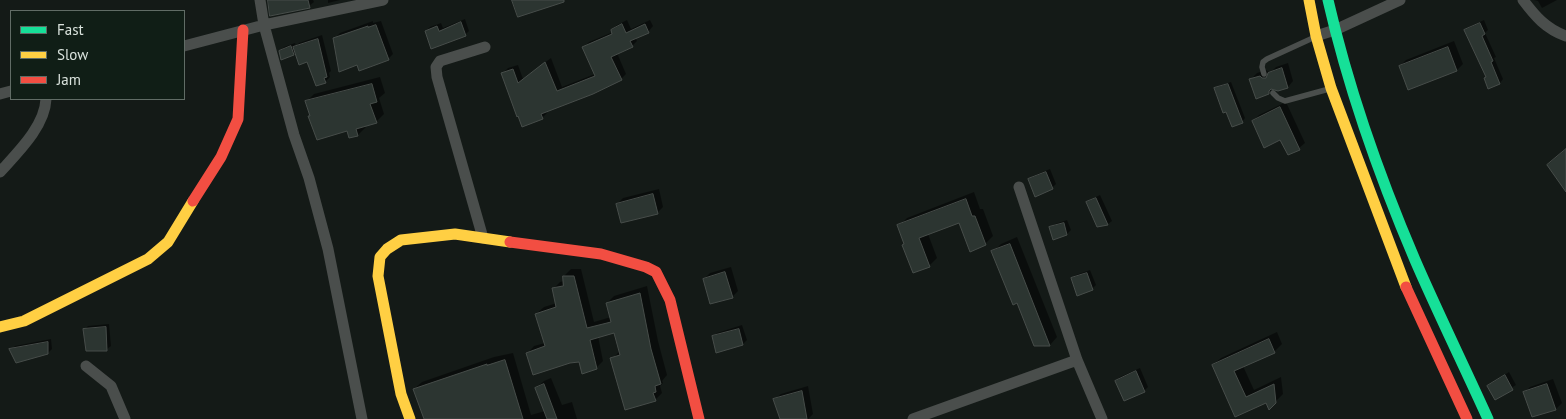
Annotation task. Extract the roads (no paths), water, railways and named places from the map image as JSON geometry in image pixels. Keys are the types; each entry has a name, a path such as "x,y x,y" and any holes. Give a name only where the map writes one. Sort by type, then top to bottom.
{"street":[{"path":"260,0 264,25 294,135 309,178 328,249 362,419"},
{"path":"185,46 264,25 383,0"},
{"path":"1309,0 1316,36 1331,88 1400,273 1467,419"},
{"path":"1328,0 1334,30 1372,148 1415,259 1488,419"},
{"path":"1316,36 1334,30 1400,0"},
{"path":"1523,0 1539,21 1557,33 1566,36"},
{"path":"0,327 24,321 148,259 168,242 221,157 238,119 243,30"},
{"path":"483,238 437,77 436,67 440,61 485,47"},
{"path":"0,172 28,141 46,108 46,100"},
{"path":"1019,187 1077,360 1102,419"},
{"path":"410,419 401,394 378,276 380,257 386,249 401,240 455,234 601,254 646,267 656,272 670,300 699,419"},
{"path":"912,419 1077,360"},
{"path":"86,366 111,386 125,419"}],"lane":[{"path":"1264,74 1263,62 1267,59 1316,36"},
{"path":"1273,93 1285,101 1331,88"}]}
